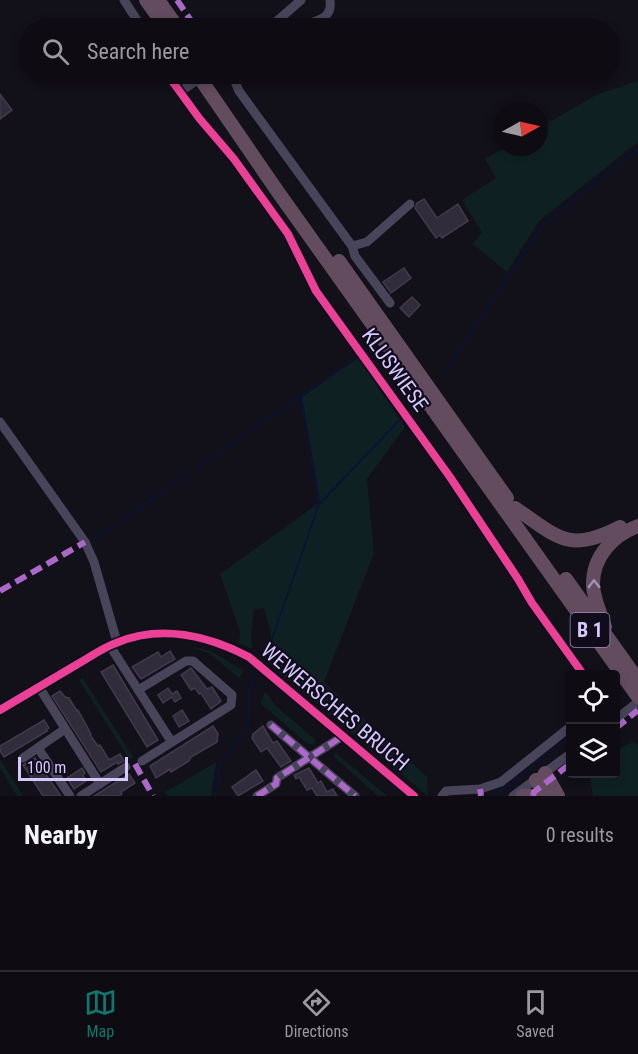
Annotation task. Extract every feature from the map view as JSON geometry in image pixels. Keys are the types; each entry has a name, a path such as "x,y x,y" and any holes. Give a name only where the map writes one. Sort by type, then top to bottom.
{"highway":[{"path":"146,0 159,18"},
{"path":"158,0 171,18"},
{"name":"B 1","path":"204,84 638,697"},
{"name":"B 1","path":"215,84 285,186 638,680"},
{"path":"515,508 551,533 567,540 598,538 626,524 638,521"},
{"path":"610,640 594,592 593,576 598,562 612,540 638,526"},
{"path":"540,776 548,796"},
{"path":"540,776 558,796"},
{"path":"523,796 534,796"}],"street":[{"path":"124,0 135,18"},
{"path":"280,18 301,0"},
{"path":"322,18 330,11 330,0"},
{"name":"KLUSWIESE","path":"175,84 234,159 288,234 316,291 450,477 532,603 579,670"},
{"path":"181,91 192,84"},
{"name":"KLUSWIESE","path":"236,84 390,303"},
{"path":"352,246 367,242 410,204"},
{"path":"0,422 84,542 94,562 114,644 138,690 171,741"},
{"name":"WEWERSCHES BRUCH","path":"0,710 114,644 153,635 179,634 201,637 225,645 249,657 414,796"},
{"path":"138,690 186,661 193,661 232,695 231,705 142,761"},
{"path":"39,687 100,784"},
{"path":"620,716 638,702"},
{"path":"271,725 355,796"},
{"path":"23,758 65,729"},
{"path":"442,796 447,791 480,789 501,782 566,730"},
{"path":"257,796 276,784 277,778 343,736"},
{"path":"38,748 70,796"},
{"path":"513,796 566,757"},
{"path":"81,796 126,766"}],"shaded area":[{"path":"638,81 638,142 539,221 507,272 473,244 482,232 462,200 496,178 485,159 494,154 494,156 548,156 548,123 596,95"},
{"path":"358,358 405,427 367,479 374,553 324,682 427,777 428,796 269,664 271,634 264,608 254,609 252,649 239,643 240,632 220,574 320,502 302,397"},
{"path":"190,646 211,651 244,671 239,678 210,654"},
{"path":"83,678 133,757 129,759 79,680"},
{"path":"265,691 275,705 316,740 314,744 308,744 261,704"},
{"path":"633,742 638,745 638,796 593,796 590,780 592,778 620,778 620,748"},
{"path":"336,753 387,796 378,796 333,756"},
{"path":"0,759 23,796 17,796 0,768"},
{"path":"216,762 211,796 167,796 165,792"}],"building":[{"path":"0,94 12,110 0,119"},
{"path":"424,199 437,218 458,204 468,221 442,238 440,235 436,238 415,208 417,203"},
{"path":"404,268 411,278 391,293 383,282"},
{"path":"412,297 420,305 409,317 400,308"},
{"path":"170,651 175,659 141,679 132,667 158,652 161,657"},
{"path":"113,665 158,740 147,747 101,672"},
{"path":"191,668 207,689 212,687 221,701 211,709 201,693 199,694 195,688 191,690 181,675"},
{"path":"168,688 172,694 177,691 181,698 175,702 172,697 163,703 158,695"},
{"path":"60,691 78,710 90,735 98,746 100,745 109,760 120,754 124,761 118,764 117,762 101,772 52,696"},
{"path":"182,710 189,721 179,727 173,716"},
{"path":"44,720 49,728 47,731 4,757 0,746"},
{"path":"213,726 218,734 217,742 171,772 170,769 156,778 150,766"},
{"path":"263,726 273,743 277,741 291,761 281,767 267,748 261,752 252,738 253,734"},
{"path":"35,758 61,796 43,796 23,765"},
{"path":"82,768 86,781 74,789 67,778"},
{"path":"309,768 327,792 333,789 337,796 317,796 312,788 307,790 299,777 296,779 294,775"},
{"path":"256,770 263,781 238,796 232,787"},
{"path":"129,774 135,783 121,792 119,796 94,796"}],"waterway":[{"path":"445,373 543,225 638,149"},
{"path":"319,504 301,396 357,357"},
{"path":"90,542 301,396"},
{"path":"266,656 319,504 401,419"},
{"path":"215,796 220,763 248,727 249,690 256,674"},
{"path":"495,796 566,739"}],"marked path":[{"path":"177,0 189,18"},
{"path":"0,591 85,542"},
{"path":"620,725 638,710"},
{"path":"271,725 355,796"},
{"path":"257,796 276,784 277,778 343,736"},
{"path":"135,764 153,796"},
{"path":"533,796 534,792 566,767"},
{"path":"480,789 481,796"}],"cycle path":[{"path":"174,84 199,118 234,159 288,234 316,291 450,477 532,603 580,670"},
{"path":"0,710 116,643 150,634 201,638 249,657 414,796"}]}
